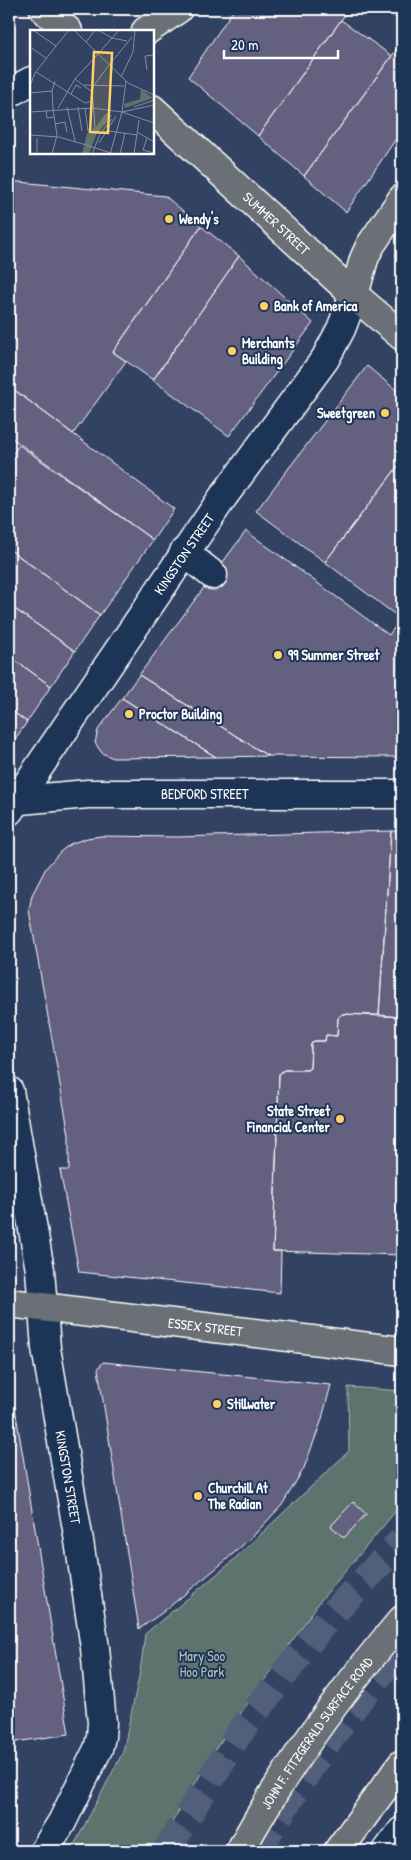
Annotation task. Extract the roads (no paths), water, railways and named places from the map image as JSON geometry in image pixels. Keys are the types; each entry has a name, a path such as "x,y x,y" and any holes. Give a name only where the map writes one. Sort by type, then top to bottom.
{"main road":[{"path":"44,9 67,30"},
{"path":"147,30 178,9"},
{"name":"SUMMER STREET","path":"154,110 354,295 402,336"},
{"path":"354,295 364,259 370,246 402,199"},
{"name":"ESSEX STREET","path":"9,1304 402,1351"},
{"name":"JOHN F. FITZGERALD SURFACE ROAD","path":"240,1851 270,1798 303,1747 368,1661 402,1620"},
{"path":"338,1851 402,1764"}],"street":[{"path":"9,93 30,82"},
{"name":"KINGSTON STREET","path":"11,804 222,497 325,359 342,329 354,295"},
{"path":"184,552 213,575"},
{"name":"BEDFORD STREET","path":"11,804 88,794 402,794"},
{"name":"KINGSTON STREET","path":"9,1091 12,1133 40,1270 46,1348 79,1540 95,1648 102,1723 98,1749 62,1822 44,1851"},
{"path":"388,1851 402,1831"}],"tunnel":[{"path":"166,1851 237,1736 322,1625 402,1540"},
{"path":"257,1851 290,1798 343,1721 381,1672 402,1649"}],"place":[{"name":"Wendy's","path":"169,219"},
{"name":"Bank of America","path":"264,306"},
{"name":"Merchants Building","path":"232,351"},
{"name":"Sweetgreen","path":"385,413"},
{"name":"99 Summer Street","path":"278,655"},
{"name":"Proctor Building","path":"129,714"},
{"name":"State Street Financial Center","path":"340,1119"},
{"name":"Stillwater","path":"217,1404"},
{"name":"Churchill At The Radian","path":"198,1496"}],"park label":[{"name":"Mary Soo Hoo Park","path":"202,1664"}]}
